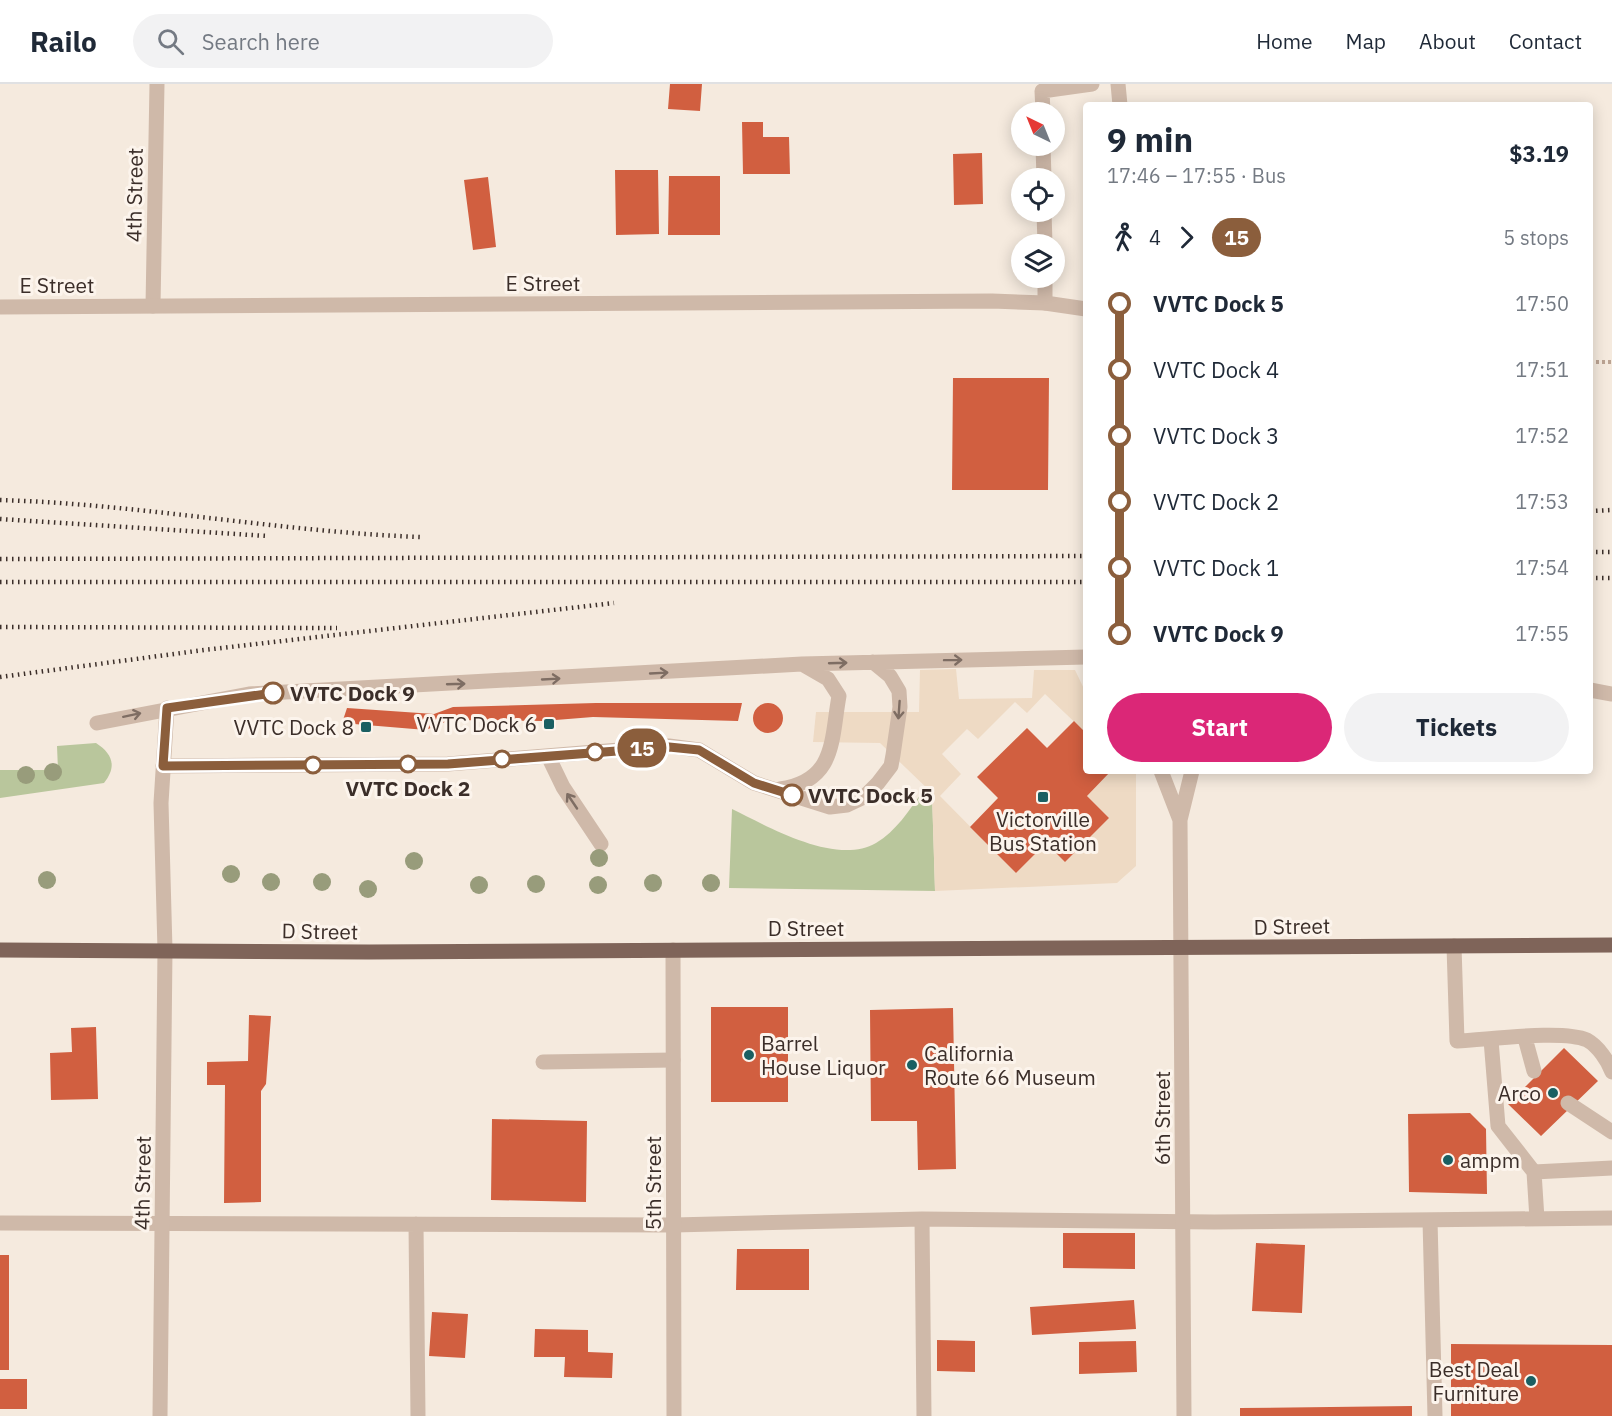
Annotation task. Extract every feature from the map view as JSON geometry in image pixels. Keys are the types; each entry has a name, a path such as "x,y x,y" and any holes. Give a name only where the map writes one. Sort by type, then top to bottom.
{"main road":[{"name":"D Street","path":"0,950 369,952 1612,945"}],"street":[{"name":"4th Street","path":"153,306 157,84"},
{"path":"1043,102 1042,91 1092,84"},
{"path":"1118,84 1120,102"},
{"path":"1045,288 1046,303"},
{"name":"E Street","path":"0,307 1046,303 1083,309"},
{"path":"97,723 249,694 802,664 1083,657"},
{"path":"163,766 448,764 669,747 699,750 754,783 830,807 848,805 864,797 891,766 900,707 899,691 890,676 873,662"},
{"path":"776,790 796,787 811,778 825,764 832,747 839,696 828,679 802,664"},
{"path":"1593,691 1612,694"},
{"name":"4th Street","path":"160,1416 165,950 161,839 167,708"},
{"path":"548,756 563,787 601,844"},
{"name":"6th Street","path":"1162,774 1180,819"},
{"name":"6th Street","path":"1184,1416 1180,819 1191,774"},
{"path":"1454,946 1457,1041 1563,1035 1587,1040 1607,1060 1612,1072"},
{"name":"5th Street","path":"673,950 674,1416"},
{"path":"1526,1038 1534,1071"},
{"path":"1491,1040 1498,1126 1534,1172 1537,1219"},
{"path":"543,1062 673,1060"},
{"path":"1568,1103 1612,1132"},
{"path":"1534,1172 1612,1168"},
{"path":"0,1223 674,1225 922,1219 1183,1221 1612,1218"},
{"path":"922,1219 924,1416"},
{"path":"1430,1220 1435,1416"},
{"path":"416,1224 418,1416"}],"path":[{"path":"1593,362 1612,362"}],"green space":[{"path":"96,743 109,756 112,766 104,783 0,798 0,770 58,770 57,746"},
{"path":"922,792 932,793 935,891 729,888 732,809 783,834 803,841 842,850 860,849 876,843 890,833"}],"shaded area":[{"path":"956,669 959,699 1032,698 1034,670 1075,670 1083,687 1083,730 1045,694 1027,713 1015,702 978,739 967,729 942,754 961,774 940,796 1016,873 1046,843 1065,861 1109,818 1087,796 1108,774 1136,774 1136,866 1117,883 935,891 932,793 880,743 813,742 816,712 919,712 920,670"}],"building":[{"path":"670,84 702,84 700,111 668,109"},
{"path":"742,122 763,122 763,137 789,137 790,174 743,174"},
{"path":"982,153 983,204 954,205 953,154"},
{"path":"615,170 658,170 659,234 616,235"},
{"path":"669,176 720,176 720,235 668,235"},
{"path":"488,177 496,247 473,250 464,180"},
{"path":"953,378 1049,378 1048,490 952,490"},
{"path":"596,703 742,703 738,721 593,717 543,721 450,720 426,730 342,723 347,708 434,714 453,707"},
{"path":"768,703 778,708 783,718 778,728 768,733 758,728 753,718 758,708"},
{"name":"Victorville Bus Station","path":"1074,721 1083,730 1083,774 1108,774 1087,796 1109,818 1065,862 1046,843 1016,873 970,827 998,798 977,777 1027,728 1047,748"},
{"name":"Barrel House Liquor","path":"711,1007 788,1007 788,1102 711,1102"},
{"name":"California Route 66 Museum","path":"953,1008 956,1169 918,1170 917,1121 871,1121 870,1010"},
{"path":"249,1015 271,1016 266,1084 261,1091 261,1202 224,1203 225,1085 207,1085 207,1062 248,1061"},
{"path":"96,1027 98,1099 51,1100 50,1053 72,1052 71,1028"},
{"name":"Arco","path":"1564,1048 1598,1081 1541,1136 1508,1104"},
{"name":"ampm","path":"1470,1113 1486,1129 1487,1194 1409,1192 1408,1114"},
{"path":"492,1119 587,1121 586,1202 491,1200"},
{"path":"1063,1233 1135,1233 1135,1269 1063,1268"},
{"path":"1256,1243 1305,1245 1302,1313 1252,1311"},
{"path":"737,1249 809,1249 809,1290 736,1290"},
{"path":"0,1255 9,1255 9,1370 0,1370"},
{"path":"1134,1300 1136,1329 1032,1335 1030,1307"},
{"path":"432,1312 468,1314 465,1358 429,1356"},
{"path":"535,1329 588,1330 588,1352 613,1353 612,1378 564,1377 565,1357 534,1357"},
{"path":"937,1340 975,1341 975,1372 937,1371"},
{"path":"1136,1341 1137,1372 1079,1374 1079,1342"},
{"name":"Best Deal Furniture","path":"1451,1344 1612,1345 1612,1416 1451,1416"},
{"path":"0,1379 27,1379 27,1409 0,1409"},
{"path":"1412,1406 1412,1416 1240,1416 1240,1408"}],"railway":[{"path":"0,500 105,507 316,530 421,537"},
{"path":"1593,511 1612,510"},
{"path":"0,519 267,536"},
{"path":"1593,552 1612,552"},
{"path":"0,559 1083,556"},
{"path":"1593,578 1612,578"},
{"path":"0,582 1083,582"},
{"path":"0,677 204,650 614,603"},
{"path":"0,627 337,628"}],"bus line":[{"name":"15","path":"273,693 249,694 167,708 163,766 448,764 669,747 699,750 754,783 792,795"}],"place":[{"name":"VVTC Dock 9","path":"273,693"},
{"name":"VVTC Dock 6","path":"549,724"},
{"name":"VVTC Dock 8","path":"366,727"},
{"name":"VVTC Dock 2","path":"408,764"},
{"name":"VVTC Dock 5","path":"792,795"},
{"name":"Victorville Bus Station","path":"1043,797"},
{"name":"Barrel House Liquor","path":"749,1055"},
{"name":"California Route 66 Museum","path":"912,1065"},
{"name":"Arco","path":"1553,1093"},
{"name":"ampm","path":"1448,1160"},
{"name":"Best Deal Furniture","path":"1531,1381"}]}
